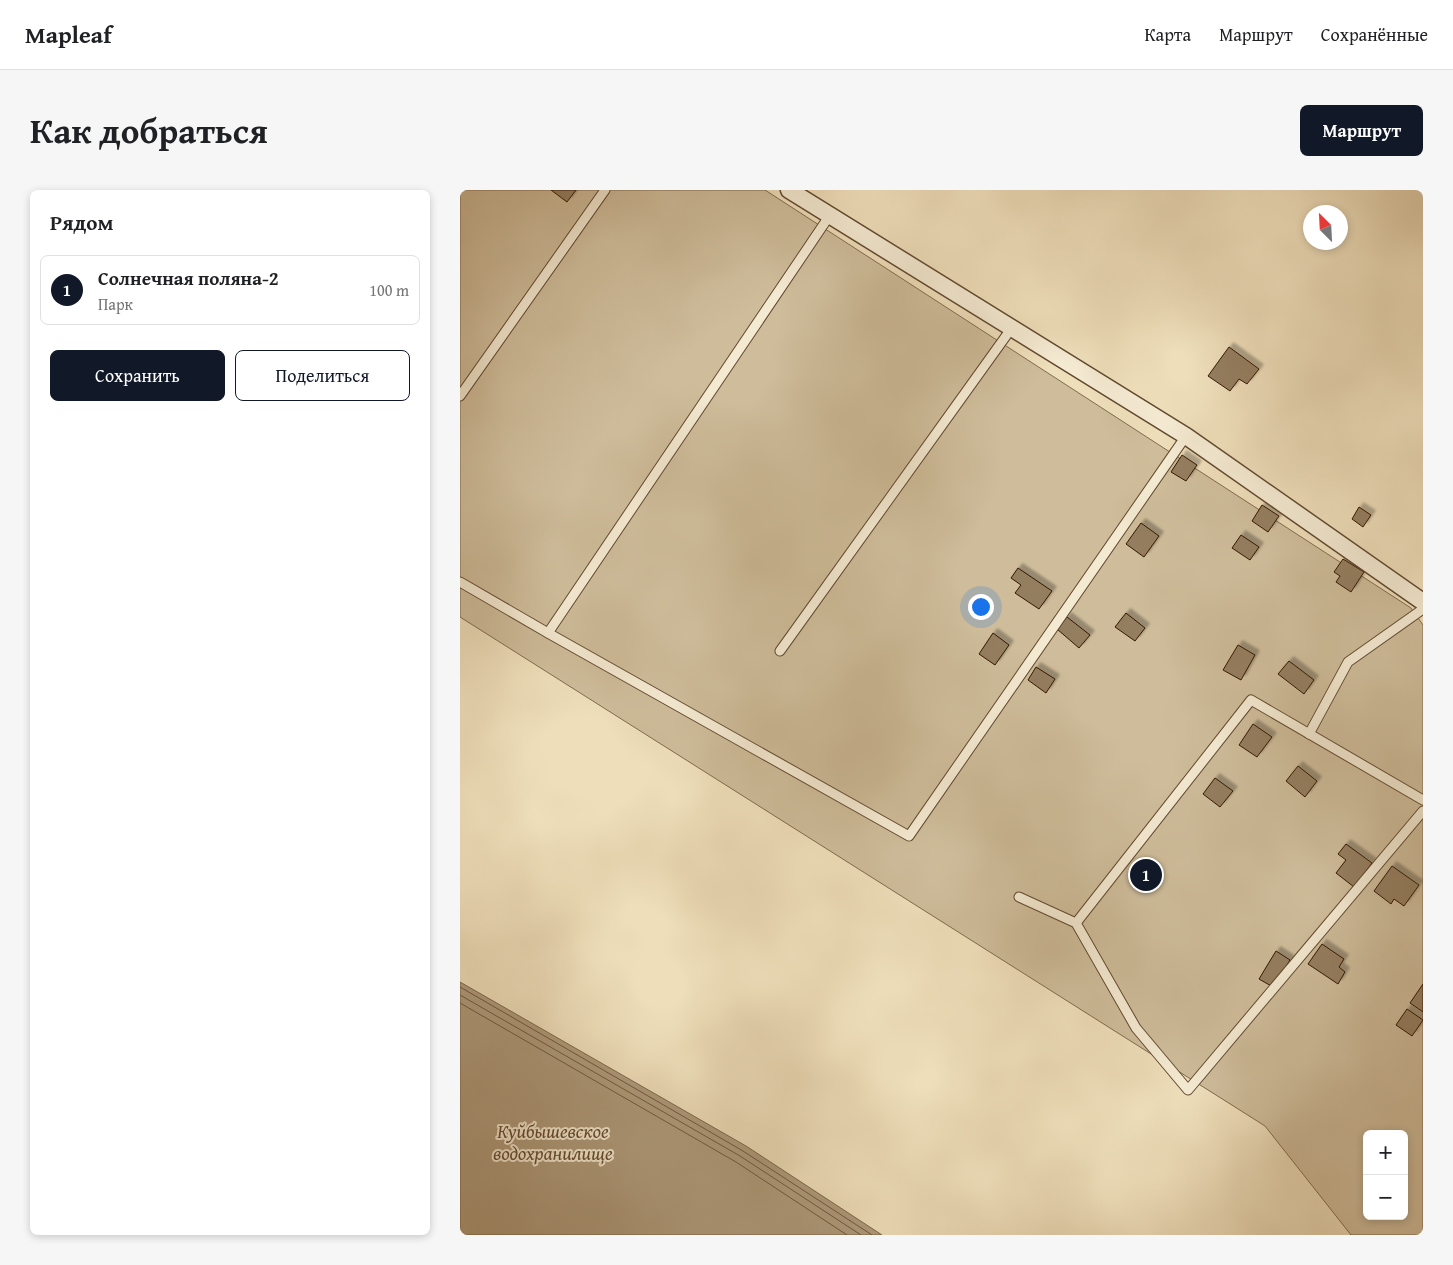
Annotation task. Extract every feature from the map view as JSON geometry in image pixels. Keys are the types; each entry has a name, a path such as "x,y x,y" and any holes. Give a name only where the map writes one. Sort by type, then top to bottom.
{"street":[{"path":"789,190 1186,436 1423,602"}],"lane":[{"path":"460,396 605,190"},
{"path":"548,633 830,215"},
{"path":"780,651 1011,329"},
{"path":"460,582 909,836 1186,436"},
{"path":"1309,734 1348,662 1423,608"},
{"path":"1076,923 1251,700 1423,800"},
{"path":"1018,897 1076,923 1136,1028 1188,1090 1423,811"}],"shaded area":[{"path":"460,190 765,190 1411,608 1423,625 1423,1235 1351,1235 1265,1126 460,617"}],"water":[{"name":"Куйбышевское водохранилище","path":"460,982 746,1146 882,1235 460,1235"}],"building":[{"path":"551,190 576,190 567,202"},
{"path":"1229,347 1259,369 1247,384 1239,379 1230,391 1208,376"},
{"path":"1182,455 1197,465 1186,481 1171,472"},
{"path":"1262,505 1279,516 1268,532 1252,521"},
{"path":"1359,507 1371,515 1363,527 1352,519"},
{"path":"1141,523 1159,536 1144,557 1126,544"},
{"path":"1241,535 1259,547 1250,560 1232,548"},
{"path":"1343,559 1364,572 1351,592 1336,582 1340,576 1334,572"},
{"path":"1018,568 1052,591 1039,609 1015,593 1021,585 1011,578"},
{"path":"1126,613 1145,628 1135,641 1115,627"},
{"path":"1067,617 1090,635 1079,648 1057,629"},
{"path":"993,633 1009,645 995,665 979,654"},
{"path":"1238,645 1255,655 1241,680 1223,670"},
{"path":"1289,661 1314,680 1304,694 1278,674"},
{"path":"1036,667 1055,679 1046,693 1028,680"},
{"path":"1253,724 1272,737 1257,757 1239,745"},
{"path":"1298,766 1317,781 1305,797 1286,781"},
{"path":"1215,778 1233,791 1220,807 1203,794"},
{"path":"1346,844 1372,863 1354,887 1336,873 1346,860 1338,854"},
{"path":"1392,866 1419,885 1404,906 1394,899 1391,904 1374,891"},
{"path":"1322,944 1344,959 1339,967 1345,972 1338,984 1308,964"},
{"path":"1276,951 1290,960 1273,987 1259,979"},
{"path":"1423,984 1423,1012 1410,1003"},
{"path":"1407,1009 1423,1020 1412,1036 1396,1025"}],"place":[{"name":"Солнечная поляна-2","path":"1146,875"}]}
